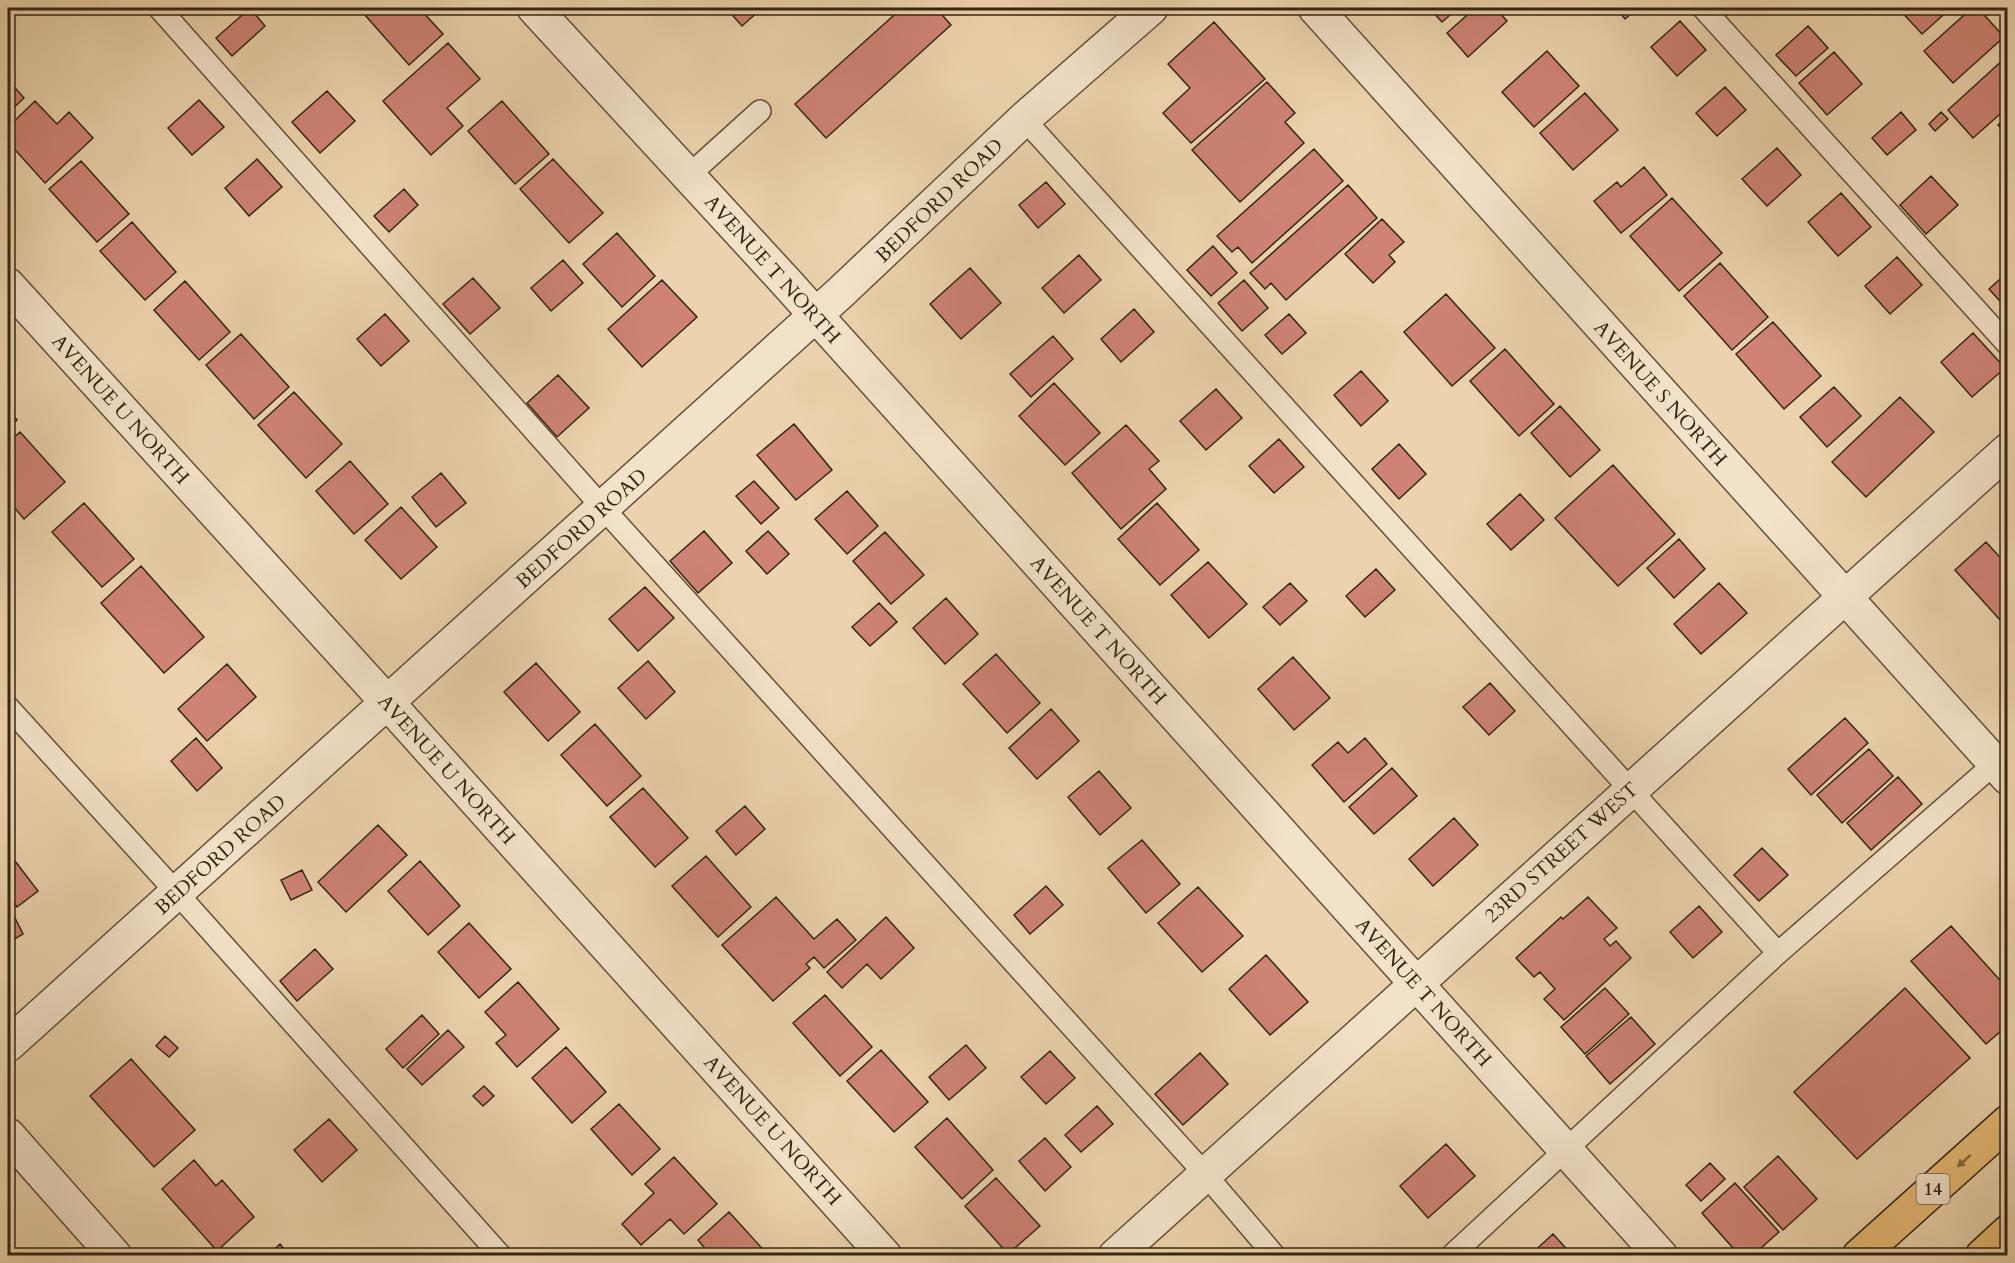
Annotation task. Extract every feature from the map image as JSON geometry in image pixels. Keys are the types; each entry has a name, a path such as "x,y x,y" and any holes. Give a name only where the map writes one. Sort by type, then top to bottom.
{"main road":[{"name":"14","path":"1859,1256 2007,1122"},
{"path":"1982,1256 2007,1232"}],"street":[{"name":"AVENUE T NORTH","path":"534,8 816,316 1661,1256"},
{"name":"BEDFORD ROAD","path":"8,1045 816,316 1024,119 1151,8"},
{"name":"AVENUE S NORTH","path":"1315,8 1845,596 2003,765"},
{"name":"AVENUE U NORTH","path":"8,285 885,1256"},
{"name":"23RD STREET WEST","path":"1115,1256 2007,450"},
{"path":"8,1135 115,1256"}],"lane":[{"path":"159,8 603,508 1204,1174 1275,1256"},
{"path":"1703,8 2007,345"},
{"path":"688,176 760,111"},
{"path":"1024,119 1778,953"},
{"path":"8,707 501,1256"},
{"path":"1451,1256 1778,953 2003,765"}],"building":[{"path":"250,8 265,26 232,56 216,38"},
{"path":"373,8 419,8 443,34 409,65 365,15"},
{"path":"726,8 762,8 742,26"},
{"path":"902,8 936,8 951,25 826,138 795,104"},
{"path":"1429,8 1458,8 1442,22"},
{"path":"1475,8 1495,8 1507,21 1468,57 1447,33"},
{"path":"1616,8 1638,8 1625,19"},
{"path":"1898,8 1951,8 1922,34"},
{"path":"1972,8 1978,8 2004,37 1953,83 1924,51"},
{"path":"1680,21 1706,50 1677,76 1651,47"},
{"path":"1214,22 1265,79 1191,143 1163,113 1190,88 1168,64"},
{"path":"1808,26 1828,48 1796,76 1776,55"},
{"path":"448,43 480,79 447,108 463,126 431,155 383,101"},
{"path":"1547,51 1579,86 1534,127 1502,92"},
{"path":"1834,52 1862,84 1827,115 1799,83"},
{"path":"2005,58 2008,61 2008,107 1973,138 1948,110"},
{"path":"8,80 24,98 8,113"},
{"path":"1267,82 1295,113 1285,122 1304,143 1240,202 1192,150"},
{"path":"1725,87 1746,110 1717,136 1696,113"},
{"path":"327,91 355,121 320,153 292,122"},
{"path":"1585,93 1618,130 1573,170 1540,133"},
{"path":"199,100 224,127 192,155 168,128"},
{"path":"35,101 57,124 69,112 93,138 45,183 8,142 8,127"},
{"path":"502,101 549,154 515,184 468,131"},
{"path":"1901,112 1916,130 1887,155 1872,138"},
{"path":"1941,112 1948,119 1935,131 1929,124"},
{"path":"2008,116 2008,135 1998,125"},
{"path":"1777,148 1801,175 1767,206 1742,179"},
{"path":"1314,149 1343,181 1252,263 1238,247 1232,252 1217,236"},
{"path":"257,159 282,187 249,216 225,188"},
{"path":"553,159 603,213 569,243 520,189"},
{"path":"81,161 129,214 97,242 49,189"},
{"path":"1644,167 1667,195 1621,233 1594,201 1617,182 1621,187"},
{"path":"1931,176 1958,205 1926,234 1900,205"},
{"path":"1046,182 1065,204 1038,228 1019,205"},
{"path":"1348,185 1377,218 1286,300 1271,283 1265,289 1250,273"},
{"path":"404,189 418,205 389,232 374,216"},
{"path":"1841,193 1871,227 1838,256 1808,222"},
{"path":"1672,198 1722,253 1679,291 1630,236"},
{"path":"1382,219 1404,242 1389,255 1395,262 1373,283 1345,254"},
{"path":"132,222 176,272 145,300 100,251"},
{"path":"617,233 655,276 622,307 583,264"},
{"path":"1213,246 1237,273 1211,296 1187,270"},
{"path":"1079,255 1101,280 1064,313 1042,288"},
{"path":"1897,257 1922,285 1890,314 1865,286"},
{"path":"563,260 583,283 551,311 531,288"},
{"path":"1720,263 1768,317 1732,350 1684,296"},
{"path":"970,268 1001,303 961,339 930,304"},
{"path":"2008,272 2008,310 1989,289"},
{"path":"473,278 500,308 470,334 443,304"},
{"path":"662,280 697,317 642,367 608,329"},
{"path":"1244,280 1268,308 1242,331 1218,303"},
{"path":"185,281 230,332 199,360 154,310"},
{"path":"1446,294 1495,348 1452,386 1404,332"},
{"path":"1134,309 1154,332 1121,362 1101,339"},
{"path":"385,314 409,341 381,366 357,339"},
{"path":"1289,314 1306,333 1282,354 1265,335"},
{"path":"1773,322 1821,376 1784,409 1736,354"},
{"path":"1973,333 2005,368 1972,397 1941,362"},
{"path":"241,334 289,387 254,419 206,365"},
{"path":"1053,336 1073,359 1031,397 1010,374"},
{"path":"1505,349 1554,404 1519,436 1470,381"},
{"path":"1361,371 1388,401 1361,426 1334,395"},
{"path":"558,375 589,408 557,437 527,403"},
{"path":"1054,383 1100,433 1065,465 1019,416"},
{"path":"1834,387 1861,416 1827,447 1800,417"},
{"path":"1216,389 1242,418 1206,450 1180,421"},
{"path":"294,392 342,444 306,478 258,425"},
{"path":"1900,397 1934,432 1866,497 1832,462"},
{"path":"1560,406 1600,450 1570,477 1531,433"},
{"path":"8,409 17,420 8,429"},
{"path":"794,424 832,470 796,500 757,455"},
{"path":"1126,425 1159,461 1149,469 1166,489 1121,529 1072,473"},
{"path":"20,432 65,482 24,519 8,500 8,443"},
{"path":"1279,439 1304,467 1274,493 1249,466"},
{"path":"1399,444 1426,474 1399,499 1372,469"},
{"path":"350,461 388,504 354,534 316,491"},
{"path":"1613,465 1675,534 1618,586 1555,518"},
{"path":"441,473 466,503 436,527 412,497"},
{"path":"754,481 779,508 761,524 736,496"},
{"path":"847,491 878,526 847,554 815,519"},
{"path":"1520,494 1544,520 1511,550 1487,524"},
{"path":"84,503 134,559 102,587 52,532"},
{"path":"1157,503 1199,550 1160,585 1118,539"},
{"path":"401,507 437,547 401,579 365,540"},
{"path":"704,531 732,563 698,593 670,561"},
{"path":"768,531 789,554 767,574 746,551"},
{"path":"885,532 924,575 891,604 853,561"},
{"path":"1679,539 1705,569 1674,598 1647,568"},
{"path":"1986,542 2008,566 2008,613 2000,620 1955,570"},
{"path":"1208,562 1247,604 1209,638 1171,595"},
{"path":"141,566 204,637 164,673 101,603"},
{"path":"1376,569 1395,590 1365,617 1346,596"},
{"path":"1290,583 1307,601 1280,625 1263,607"},
{"path":"1719,583 1747,613 1701,654 1674,624"},
{"path":"645,587 674,618 638,651 609,619"},
{"path":"946,598 978,634 945,664 913,628"},
{"path":"879,603 897,622 870,646 852,627"},
{"path":"996,654 1040,703 1007,733 963,684"},
{"path":"1293,657 1330,698 1294,730 1258,689"},
{"path":"648,661 675,692 646,719 618,688"},
{"path":"536,663 580,712 548,741 504,692"},
{"path":"227,664 256,697 207,741 178,709"},
{"path":"1490,683 1515,711 1489,735 1463,707"},
{"path":"1051,709 1079,741 1037,779 1009,748"},
{"path":"1845,718 1868,743 1811,795 1788,769"},
{"path":"595,724 641,776 607,806 561,755"},
{"path":"196,738 222,768 197,791 171,761"},
{"path":"1365,738 1387,764 1344,802 1312,765 1338,742 1348,753"},
{"path":"1869,749 1893,776 1842,823 1817,795"},
{"path":"1392,768 1417,796 1374,834 1349,807"},
{"path":"1099,771 1131,808 1100,835 1068,797"},
{"path":"1898,777 1922,804 1871,850 1847,823"},
{"path":"643,788 688,838 655,867 610,817"},
{"path":"745,806 765,829 736,855 716,831"},
{"path":"1454,818 1478,845 1433,886 1409,859"},
{"path":"378,825 407,855 346,912 318,882"},
{"path":"1142,840 1180,884 1146,913 1108,868"},
{"path":"1762,848 1788,875 1759,901 1734,875"},
{"path":"706,856 751,907 718,937 672,886"},
{"path":"15,861 38,891 17,907 8,894 8,866"},
{"path":"420,861 460,906 428,935 388,891"},
{"path":"302,870 312,890 291,900 281,880"},
{"path":"1046,886 1063,905 1030,934 1014,915"},
{"path":"1198,887 1243,936 1202,972 1158,923"},
{"path":"776,897 814,939 837,919 856,940 824,968 814,957 806,964 810,968 773,1001 722,945"},
{"path":"1588,897 1617,928 1604,939 1610,946 1616,941 1631,958 1564,1020 1544,999 1555,989 1540,972 1534,977 1516,958 1561,917 1563,919"},
{"path":"8,904 23,934 8,943"},
{"path":"1699,906 1722,932 1693,958 1670,932"},
{"path":"886,917 914,948 881,979 867,964 842,988 827,972"},
{"path":"469,923 511,969 479,998 438,952"},
{"path":"1951,926 2008,989 2008,1025 1986,1044 1911,961"},
{"path":"315,949 333,969 297,1001 280,981"},
{"path":"1266,955 1308,1002 1270,1035 1229,989"},
{"path":"518,982 559,1029 517,1067 496,1043 506,1035 485,1012"},
{"path":"1605,988 1629,1014 1585,1054 1561,1027"},
{"path":"1905,988 1970,1058 1857,1159 1794,1092"},
{"path":"825,995 872,1047 840,1076 793,1023"},
{"path":"422,1015 439,1034 403,1068 386,1049"},
{"path":"1631,1017 1655,1044 1610,1084 1586,1056"},
{"path":"448,1030 464,1047 422,1085 407,1069"},
{"path":"165,1036 178,1048 169,1057 156,1046"},
{"path":"966,1045 986,1068 949,1100 929,1077"},
{"path":"566,1047 606,1092 572,1123 532,1078"},
{"path":"881,1050 928,1102 894,1132 847,1081"},
{"path":"1050,1051 1075,1078 1046,1104 1021,1077"},
{"path":"1200,1053 1228,1084 1183,1125 1155,1094"},
{"path":"131,1059 195,1130 154,1167 90,1096"},
{"path":"484,1086 494,1096 483,1106 473,1096"},
{"path":"619,1104 660,1149 632,1175 591,1129"},
{"path":"1097,1106 1113,1124 1081,1152 1065,1135"},
{"path":"947,1118 993,1170 962,1199 915,1147"},
{"path":"329,1119 357,1150 322,1182 294,1150"},
{"path":"1045,1138 1071,1167 1045,1191 1019,1161"},
{"path":"1446,1144 1475,1176 1428,1218 1400,1186"},
{"path":"1778,1156 1817,1199 1783,1230 1744,1187"},
{"path":"674,1157 717,1204 684,1234 670,1219 641,1245 622,1224 654,1193 645,1184"},
{"path":"194,1160 216,1186 222,1180 254,1217 217,1251 162,1189"},
{"path":"1710,1163 1725,1179 1701,1201 1686,1185"},
{"path":"996,1178 1040,1226 1008,1254 965,1206"},
{"path":"1735,1183 1779,1232 1752,1256 1740,1256 1702,1213"},
{"path":"729,1212 769,1256 711,1256 698,1240"},
{"path":"1553,1234 1573,1256 1529,1256"},
{"path":"280,1244 290,1256 267,1256"}]}
